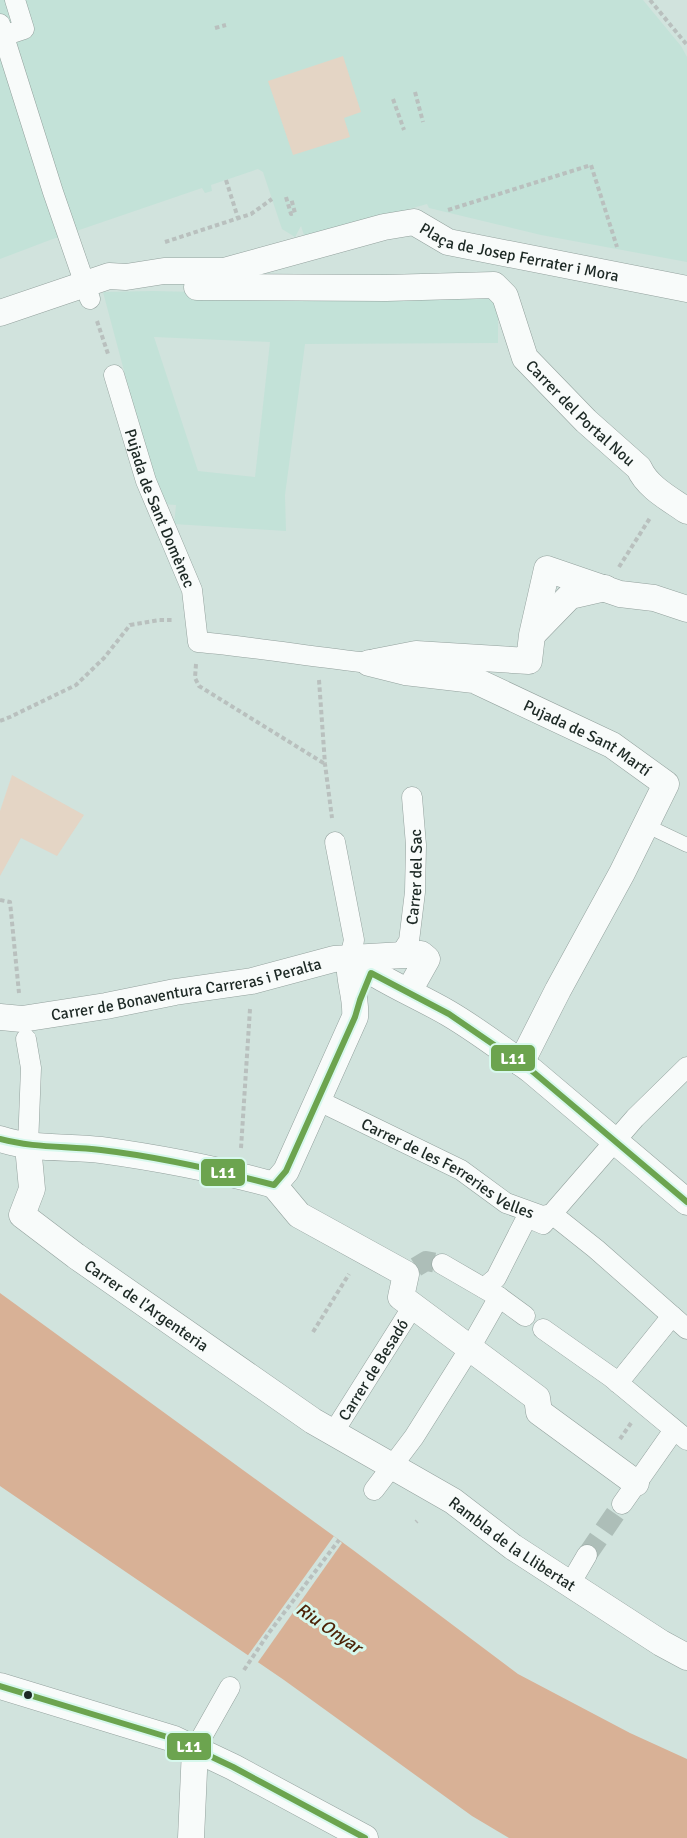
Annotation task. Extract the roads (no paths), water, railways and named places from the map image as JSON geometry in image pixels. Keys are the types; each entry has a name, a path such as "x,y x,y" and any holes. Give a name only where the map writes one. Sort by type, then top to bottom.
{"street":[{"path":"15,0 24,29 1,32 87,291"},
{"name":"Plaça de Josep Ferrater i Mora","path":"0,313 87,291 109,276 126,277 164,271 224,271 384,227 414,222 448,242 687,289"},
{"name":"Carrer del Portal Nou","path":"126,277 166,287 328,288 494,285 504,296 525,358 586,421 639,468 642,477 687,511"},
{"name":"Pujada de Sant Domènec","path":"114,375 146,481 192,590 198,642"},
{"path":"369,663 416,654 529,661 532,635 547,569 620,594 654,598 687,609"},
{"path":"532,635 570,596 606,588"},
{"name":"Pujada de Sant Martí","path":"198,642 369,663 405,672 474,680 612,745 666,784 521,1063"},
{"name":"Carrer del Sac","path":"400,955 409,941 416,892 416,845 412,797"},
{"path":"274,1185 286,1171 355,1017 356,1005 348,968 354,940 335,842"},
{"name":"Carrer de Bonaventura Carreras i Peralta","path":"28,1146 31,1068 12,1026 252,981 322,962 421,954 427,959 409,992"},
{"path":"350,958 371,973 449,1014 521,1063 687,1202"},
{"path":"356,1005 371,973"},
{"path":"374,1490 414,1437 470,1348 496,1278 527,1218 543,1224 614,1142 687,1067"},
{"name":"Carrer de les Ferreries Velles","path":"317,1100 461,1170 506,1203 542,1216 552,1214 687,1329"},
{"path":"0,1139 28,1146 99,1150 227,1172 274,1185 299,1215 410,1282 470,1348 537,1398 539,1412 629,1493 681,1435 618,1383 543,1329"},
{"name":"Carrer de l'Argenteria","path":"28,1146 32,1189 22,1215 214,1353 333,1433"},
{"path":"359,1258 410,1282"},
{"path":"442,1264 492,1292 525,1316"},
{"name":"Carrer de Besadó","path":"333,1433 410,1282"},
{"path":"618,1383 672,1316"},
{"name":"Rambla de la Llibertat","path":"333,1433 453,1501 513,1547 661,1643 687,1657"},
{"path":"570,1584 587,1556"},
{"path":"191,1838 195,1749 235,1681"},
{"path":"0,1686 174,1739 233,1767 365,1838"}],"lane":[{"path":"645,825 687,845"}],"water":[{"name":"Riu Onyar","path":"0,1293 353,1550 518,1674 630,1733 687,1759 687,1838 509,1838 472,1816 284,1680 0,1486"}],"tunnel":[{"path":"416,1267 426,1261 442,1264"},
{"path":"587,1555 622,1504"}]}
